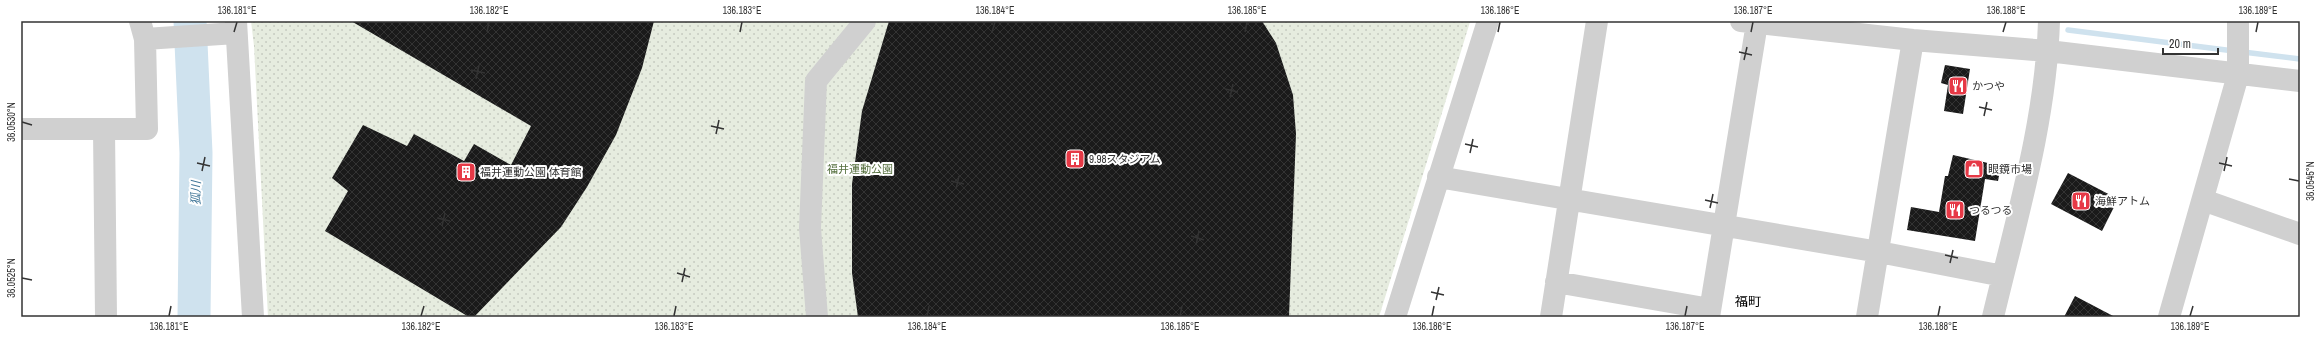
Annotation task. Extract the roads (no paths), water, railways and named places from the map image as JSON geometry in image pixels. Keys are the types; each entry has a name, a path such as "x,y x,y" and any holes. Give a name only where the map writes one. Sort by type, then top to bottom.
{"street":[{"path":"817,317 810,228 816,81 865,21"},
{"path":"1395,317 1488,21"},
{"path":"1551,317 1597,21"},
{"path":"1993,317 2033,151 2048,51 2049,21"},
{"path":"1556,282 1710,313 1724,226 1749,22 1912,40 2238,68 2300,81"},
{"path":"21,129 147,129 150,33 231,30 253,317"},
{"path":"2169,317 2238,68 2238,30"},
{"path":"1867,317 1879,252 1912,40"},
{"path":"104,129 106,317"},
{"path":"1438,177 1879,252 2003,276"},
{"path":"2202,200 2300,234"}],"waterway":[{"name":"狐川","path":"190,21 196,153 194,317"},
{"path":"2068,30 2234,51"},
{"path":"2243,52 2300,59"}],"place":[{"name":"かつや","path":"1958,86"},
{"name":"9.98スタジアム","path":"1075,159"},
{"name":"眼鏡市場","path":"1974,169"},
{"name":"福井運動公園 体育館","path":"466,172"},
{"name":"海鮮アトム","path":"2081,201"},
{"name":"つるつる","path":"1955,210"}],"district":[{"name":"福町","path":"1748,301"}],"park label":[{"name":"福井運動公園","path":"860,169"}]}
